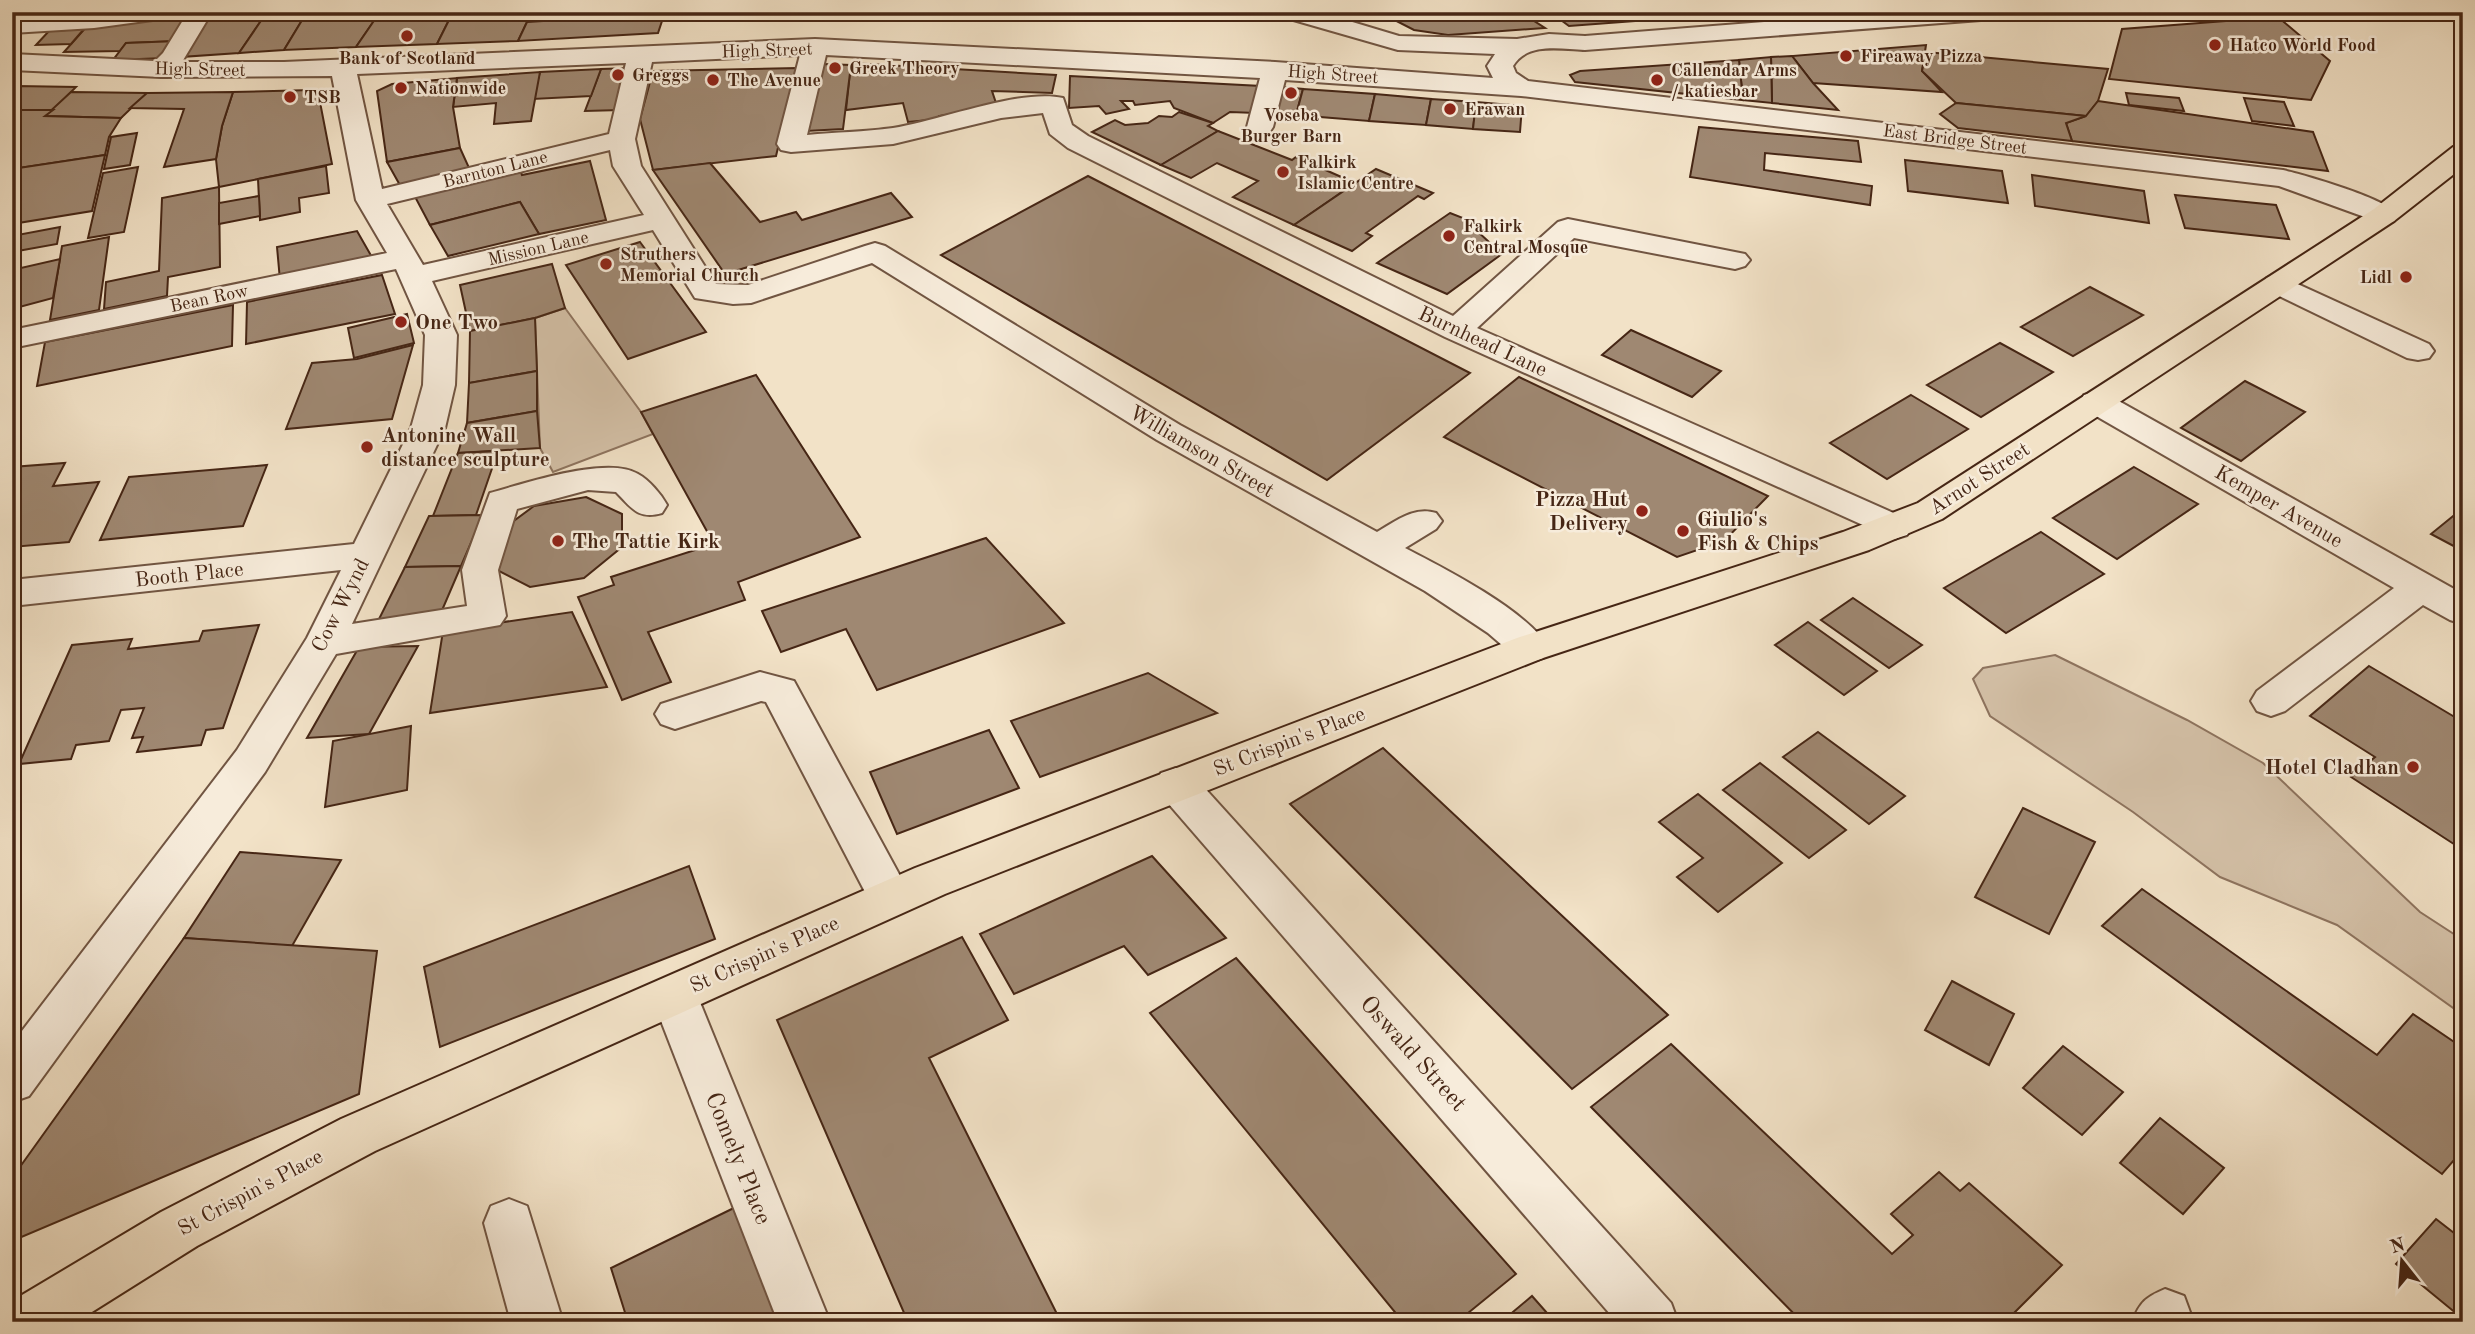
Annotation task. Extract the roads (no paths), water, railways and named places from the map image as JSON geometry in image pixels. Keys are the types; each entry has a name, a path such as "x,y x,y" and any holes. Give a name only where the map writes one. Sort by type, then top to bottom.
{"main road":[{"name":"Arnot Street","path":"1530,648 1894,527 1930,511 2384,215 2463,153"},
{"name":"St Crispin's Place","path":"27,1322 179,1228 358,1135 890,898 1176,784 1530,648"}],"street":[{"path":"12,26 94,21 158,12"},
{"path":"161,69 173,57 201,12"},
{"path":"1260,127 1280,40 1526,45 1585,43 1994,12"},
{"name":"High Street","path":"12,62 161,69 343,68 815,47 1280,40 1521,88"},
{"path":"1521,88 1504,77 1500,66 1504,55 1526,45"},
{"name":"Burnhead Lane","path":"815,47 791,144 893,136 1001,110 1054,104 1059,128 1078,142 1456,330 1894,527"},
{"path":"641,54 621,139 627,166 661,220"},
{"name":"Cow Wynd","path":"12,1081 251,761 324,642 428,428 439,385 441,335 410,267 370,200 343,68"},
{"name":"East Bridge Street","path":"1521,88 2283,178 2384,215"},
{"name":"Barnton Lane","path":"370,200 621,139"},
{"name":"Mission Lane","path":"410,267 661,220"},
{"name":"Williamson Street","path":"661,220 705,292 751,294 875,252 1195,449 1377,548 1500,621 1530,648"},
{"path":"1456,330 1567,228 1735,260"},
{"name":"Bean Row","path":"12,339 410,267"},
{"path":"2278,284 2418,351"},
{"name":"Kemper Avenue","path":"2096,402 2463,611"},
{"path":"324,642 487,616 480,570 502,500 588,479 625,481 650,505"},
{"path":"1377,548 1424,521"},
{"name":"Booth Place","path":"12,593 365,555"},
{"path":"2271,701 2421,587"},
{"path":"675,714 760,686 780,691 890,898"},
{"name":"Oswald Street","path":"1176,784 1653,1322"},
{"name":"Comely Place","path":"674,995 804,1322"},
{"path":"509,1223 537,1322"}],"place":[{"name":"Bank of Scotland","path":"407,36"},
{"name":"Hatco World Food","path":"2215,45"},
{"name":"Fireaway Pizza","path":"1846,56"},
{"name":"Greek Theory","path":"835,68"},
{"name":"Greggs","path":"618,75"},
{"name":"The Avenue","path":"713,80"},
{"name":"Callendar Arms / katiesbar","path":"1657,80"},
{"name":"Nationwide","path":"401,88"},
{"name":"Voseba Burger Barn","path":"1291,93"},
{"name":"TSB","path":"290,97"},
{"name":"Erawan","path":"1450,109"},
{"name":"Falkirk Islamic Centre","path":"1283,172"},
{"name":"Falkirk Central Mosque","path":"1449,236"},
{"name":"Struthers Memorial Church","path":"606,264"},
{"name":"Lidl","path":"2406,277"},
{"name":"One Two","path":"401,322"},
{"name":"Antonine Wall distance sculpture","path":"367,447"},
{"name":"Pizza Hut Delivery","path":"1642,511"},
{"name":"Giulio's Fish & Chips","path":"1683,531"},
{"name":"The Tattie Kirk","path":"558,541"},
{"name":"Hotel Cladhan","path":"2413,767"}]}
